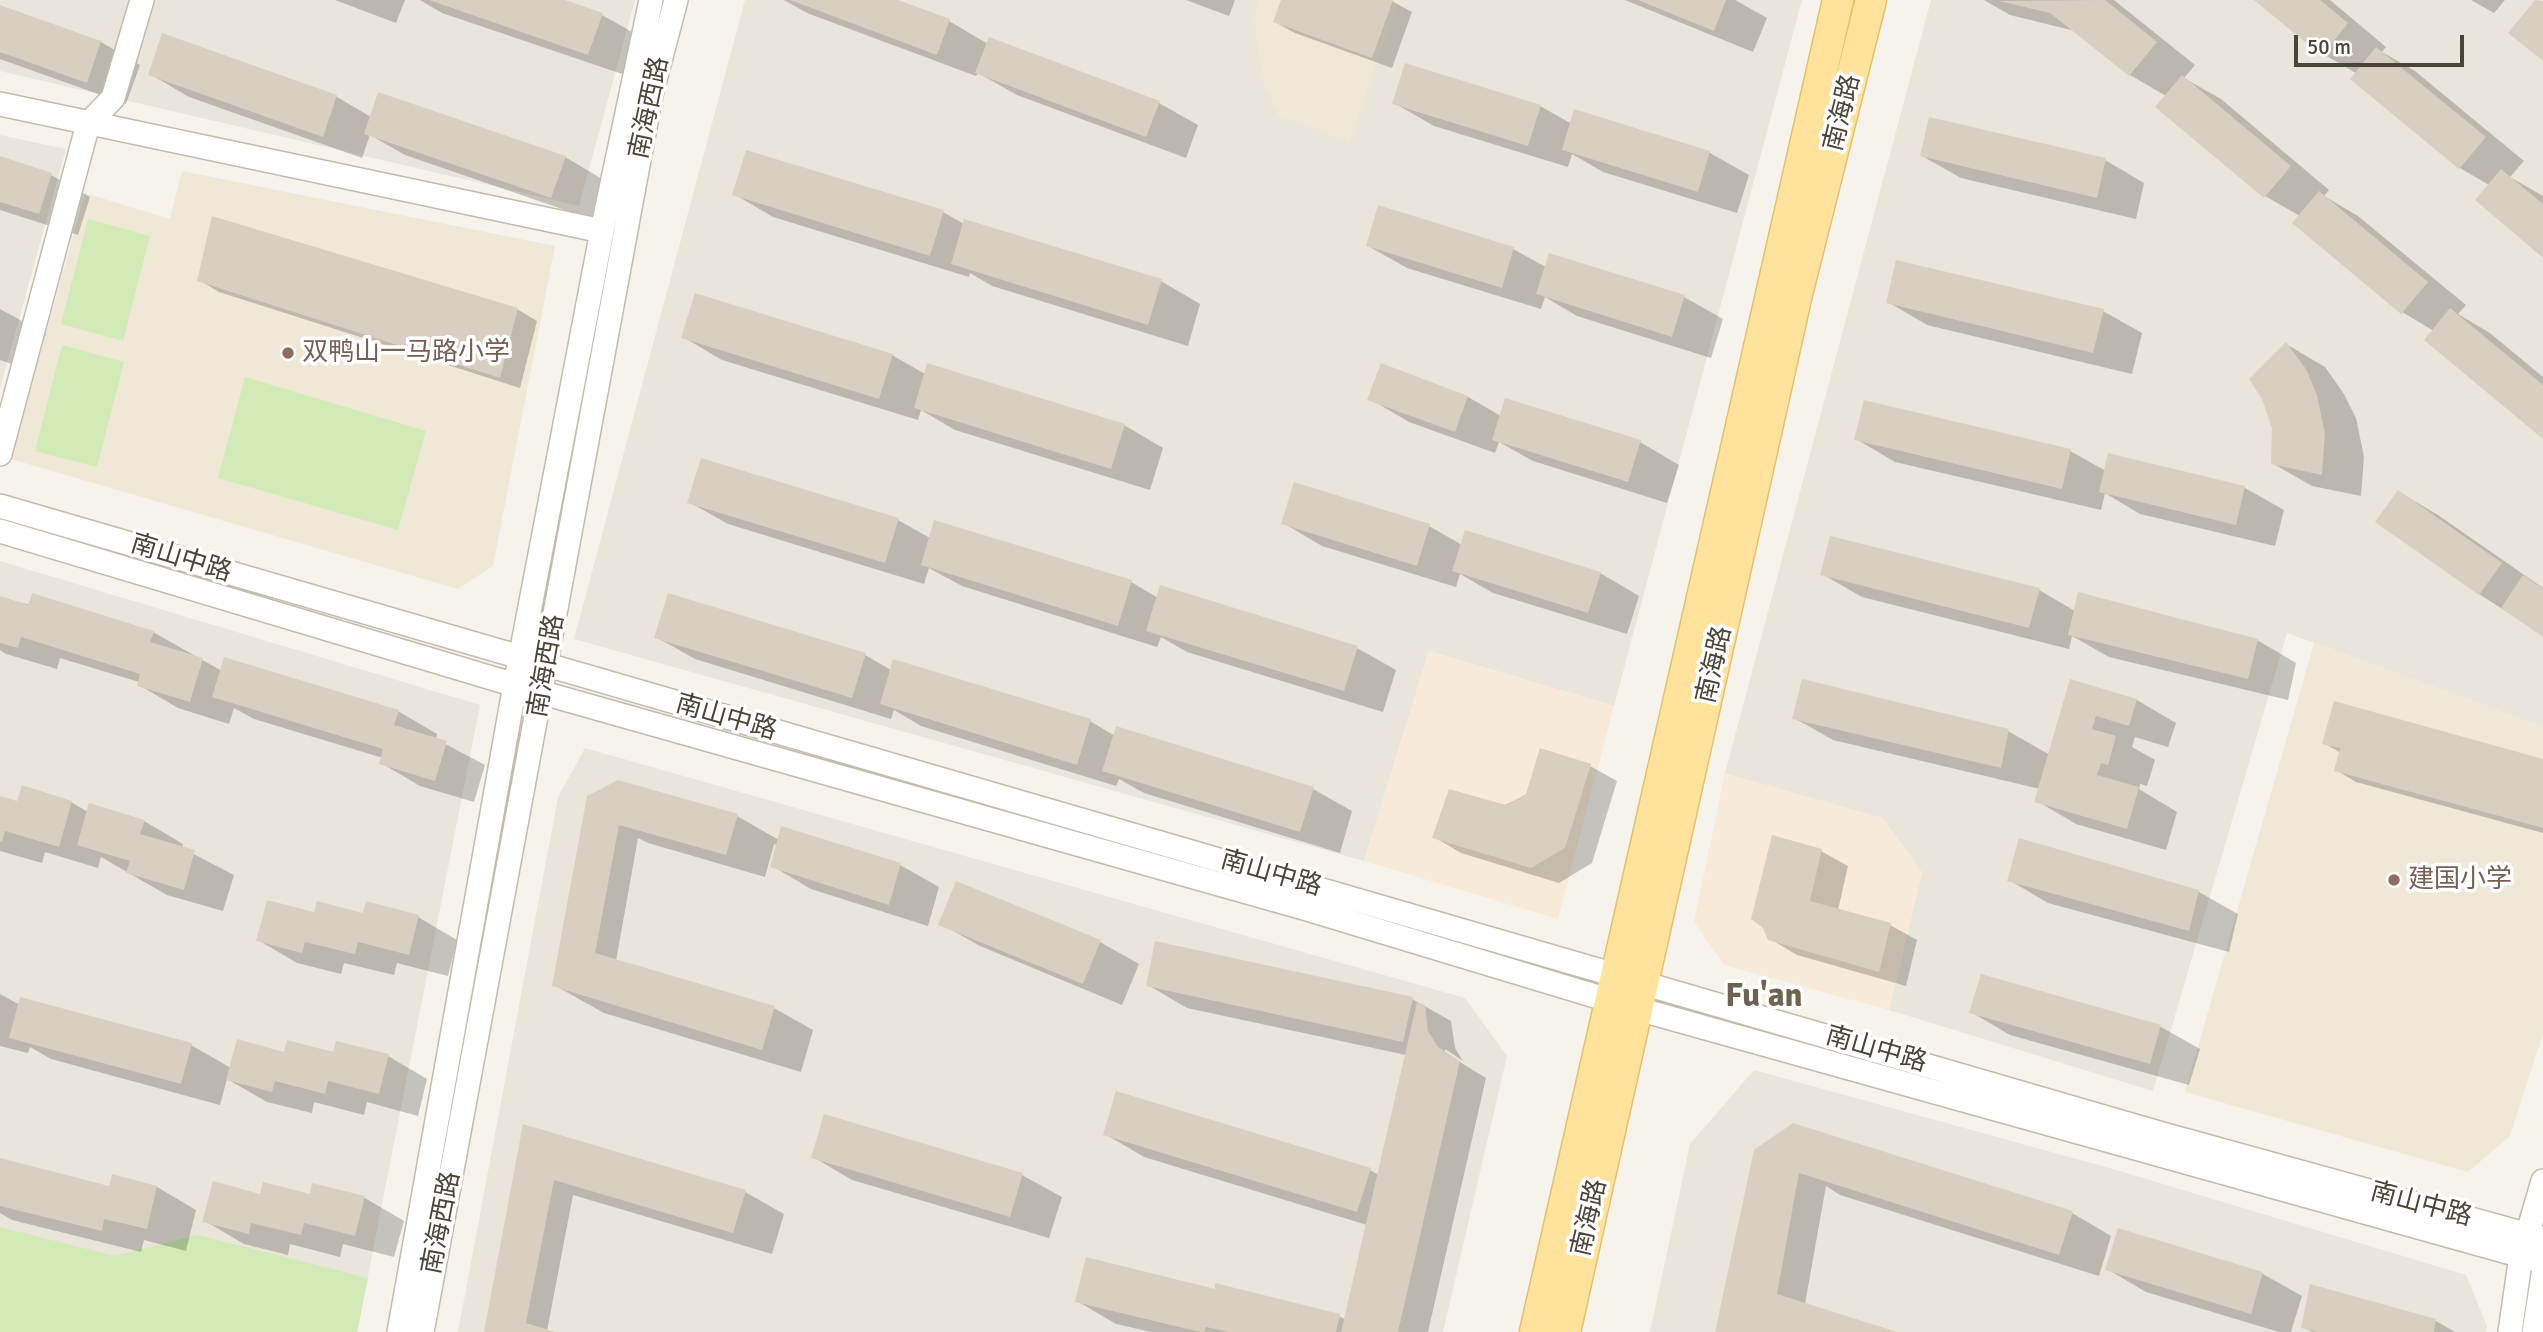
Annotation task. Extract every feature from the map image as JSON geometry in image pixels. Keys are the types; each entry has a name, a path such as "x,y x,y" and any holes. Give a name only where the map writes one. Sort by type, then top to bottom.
{"main road":[{"name":"南海路","path":"1535,1332 1838,0"},
{"name":"南海路","path":"1564,1332 1797,294 1871,0"}],"street":[{"path":"0,454 88,124 113,98 142,0"},
{"name":"南海西路","path":"399,1332 515,685 602,231 651,0"},
{"name":"南海西路","path":"422,1332 651,94 676,0"},
{"path":"0,104 602,231"},
{"name":"南山中路","path":"0,506 547,666 1641,996 2532,1259"},
{"name":"南山中路","path":"0,531 515,685 1307,909 1612,987"},
{"name":"南山中路","path":"1641,996 2535,1236"},
{"path":"2510,1332 2532,1259 2543,1181"},
{"path":"2534,1332 2543,1275"}],"shaded area":[{"path":"0,0 635,0 579,206 0,71"},
{"path":"745,0 1802,0 1614,706 1429,651 1364,861 574,639"},
{"path":"1258,0 1398,0 1350,142 1279,116 1264,85 1254,18"},
{"path":"1931,0 2543,0 2543,727 2287,633 2153,1091 1889,1010 1922,872 1725,773"},
{"path":"0,135 66,149 0,388"},
{"name":"双鸭山一马路小学","path":"182,171 555,246 493,566 458,589 11,459 85,193 170,219"},
{"path":"0,561 480,705 357,1332 0,1332"},
{"name":"建国小学","path":"2314,643 2543,727 2543,1033 2510,1136 2468,1172 2185,1092"},
{"path":"1429,651 1614,706 1558,919 1364,861"},
{"path":"585,748 1465,998 1507,1056 1443,1332 458,1332 558,797"},
{"path":"1725,773 1883,818 1922,872 1889,1010 1724,965 1694,922"},
{"path":"1754,1070 2113,1169 2466,1275 2487,1326 2486,1332 1650,1332 1690,1144"}],"green space":[{"path":"88,219 150,236 123,341 61,324"},
{"path":"62,345 124,362 97,467 35,451"},
{"path":"245,377 426,431 398,530 218,478"},
{"path":"0,1227 115,1256 197,1235 368,1278 357,1332 0,1332"}],"building":[{"path":"429,0 565,0 603,13 588,55"},
{"path":"790,0 898,0 950,19 937,55"},
{"path":"1281,0 1393,0 1372,58 1273,22"},
{"path":"1638,0 1726,0 1714,31"},
{"path":"2105,0 2157,42 2129,76 2050,13 1999,1"},
{"path":"2254,0 2320,0 2348,23 2322,56"},
{"path":"2535,0 2543,1 2543,61 2508,33"},
{"path":"0,5 101,41 87,83 0,52"},
{"path":"162,33 337,95 323,137 148,75"},
{"path":"989,37 1160,101 1146,137 975,73"},
{"path":"2376,47 2486,137 2459,169 2350,79"},
{"path":"1405,63 1541,105 1528,146 1392,104"},
{"path":"2182,75 2291,166 2264,198 2155,107"},
{"path":"378,92 566,156 551,198 364,134"},
{"path":"1574,109 1710,151 1698,192 1562,150"},
{"path":"1929,117 2106,158 2097,198 1920,156"},
{"path":"746,150 944,210 930,256 732,195"},
{"path":"0,156 52,173 39,214 0,202"},
{"path":"2501,169 2543,204 2543,258 2475,200"},
{"path":"2319,191 2428,282 2401,314 2292,223"},
{"path":"1378,205 1514,247 1502,288 1366,246"},
{"path":"212,216 518,308 500,378 197,281"},
{"path":"964,219 1162,279 1148,325 951,264"},
{"path":"1549,253 1685,295 1672,337 1536,294"},
{"path":"1896,260 2104,309 2093,353 1886,303"},
{"path":"695,293 893,354 879,399 681,338"},
{"path":"2450,308 2543,385 2543,439 2424,340"},
{"path":"2286,342 2306,369 2317,395 2325,434 2322,475 2271,464 2272,428 2262,399 2249,379"},
{"path":"927,363 1125,424 1111,469 914,408"},
{"path":"1381,363 1468,396 1455,432 1367,400"},
{"path":"1505,398 1641,440 1628,482 1492,440"},
{"path":"1864,400 2071,449 2062,489 1854,440"},
{"path":"2108,453 2245,486 2236,525 2099,492"},
{"path":"701,458 899,518 885,563 687,503"},
{"path":"1294,482 1430,524 1417,566 1281,524"},
{"path":"2398,490 2502,563 2479,595 2375,522"},
{"path":"934,520 1132,580 1118,626 921,565"},
{"path":"1465,530 1601,572 1588,613 1452,571"},
{"path":"1830,536 2040,588 2029,628 1820,575"},
{"path":"2523,575 2543,589 2543,637 2501,608"},
{"path":"1160,585 1358,646 1344,691 1146,631"},
{"path":"2078,592 2258,639 2248,679 2068,635"},
{"path":"32,593 154,631 150,642 203,658 190,702 137,686 140,674 21,637 18,648 0,643 0,596 28,605"},
{"path":"668,593 866,653 852,698 654,638"},
{"path":"224,657 399,710 394,725 447,741 435,781 379,764 383,749 212,697"},
{"path":"893,659 1091,719 1077,765 880,704"},
{"path":"1802,679 2009,729 2001,768 1792,719"},
{"path":"2070,679 2137,699 2129,726 2096,716 2092,729 2116,736 2108,765 2101,763 2097,775 2139,787 2127,829 2034,802"},
{"path":"2334,701 2543,759 2543,828 2334,771 2340,748 2322,744"},
{"path":"1116,726 1314,787 1300,832 1102,771"},
{"path":"1540,748 1591,764 1565,848 1531,868 1432,838 1449,789 1506,805 1526,794"},
{"path":"618,780 738,814 726,855 619,825 595,953 775,1006 762,1050 552,986 587,796"},
{"path":"22,785 72,801 59,847 5,831 2,842 0,841 0,796 17,801"},
{"path":"89,803 145,820 140,834 195,850 184,890 126,873 130,861 77,845"},
{"path":"781,826 901,863 889,905 770,867"},
{"path":"1772,835 1822,849 1810,901 1891,923 1879,972 1768,940 1763,928 1751,919"},
{"path":"2019,838 2199,890 2189,931 2007,881"},
{"path":"956,881 1101,940 1083,984 938,925"},
{"path":"267,900 314,912 317,901 363,913 366,901 419,915 409,955 358,942 355,954 305,942 302,953 256,941"},
{"path":"1155,941 1413,997 1403,1042 1146,986"},
{"path":"1981,974 2161,1025 2150,1064 1969,1013"},
{"path":"20,997 192,1043 181,1084 9,1038"},
{"path":"1417,1002 1425,1005 1428,1031 1438,1047 1460,1061 1398,1332 1341,1332"},
{"path":"237,1039 284,1052 287,1040 333,1052 336,1041 389,1054 379,1094 328,1081 325,1094 275,1081 272,1092 226,1080"},
{"path":"1116,1091 1371,1168 1357,1212 1103,1135"},
{"path":"824,1114 1023,1173 1010,1217 811,1158"},
{"path":"1793,1123 2073,1211 2059,1255 1799,1173 1777,1294 1897,1332 1715,1332 1754,1150"},
{"path":"523,1124 746,1190 733,1233 554,1180 526,1323 555,1332 484,1332"},
{"path":"0,1158 109,1186 112,1174 157,1186 147,1229 104,1219 102,1231 0,1206"},
{"path":"213,1181 260,1194 263,1182 310,1194 312,1183 365,1196 355,1236 304,1223 301,1235 251,1223 249,1234 202,1222"},
{"path":"2118,1228 2263,1272 2251,1314 2105,1270"},
{"path":"1086,1257 1215,1289 1215,1283 1340,1314 1336,1332 1229,1332 1206,1327 1204,1332 1200,1332 1075,1302"},
{"path":"2310,1284 2436,1319 2434,1332 2317,1332 2301,1328"}],"place":[{"name":"双鸭山一马路小学","path":"288,353"},
{"name":"建国小学","path":"2394,880"}],"district":[{"name":"Fu'an","path":"1764,997"}]}
